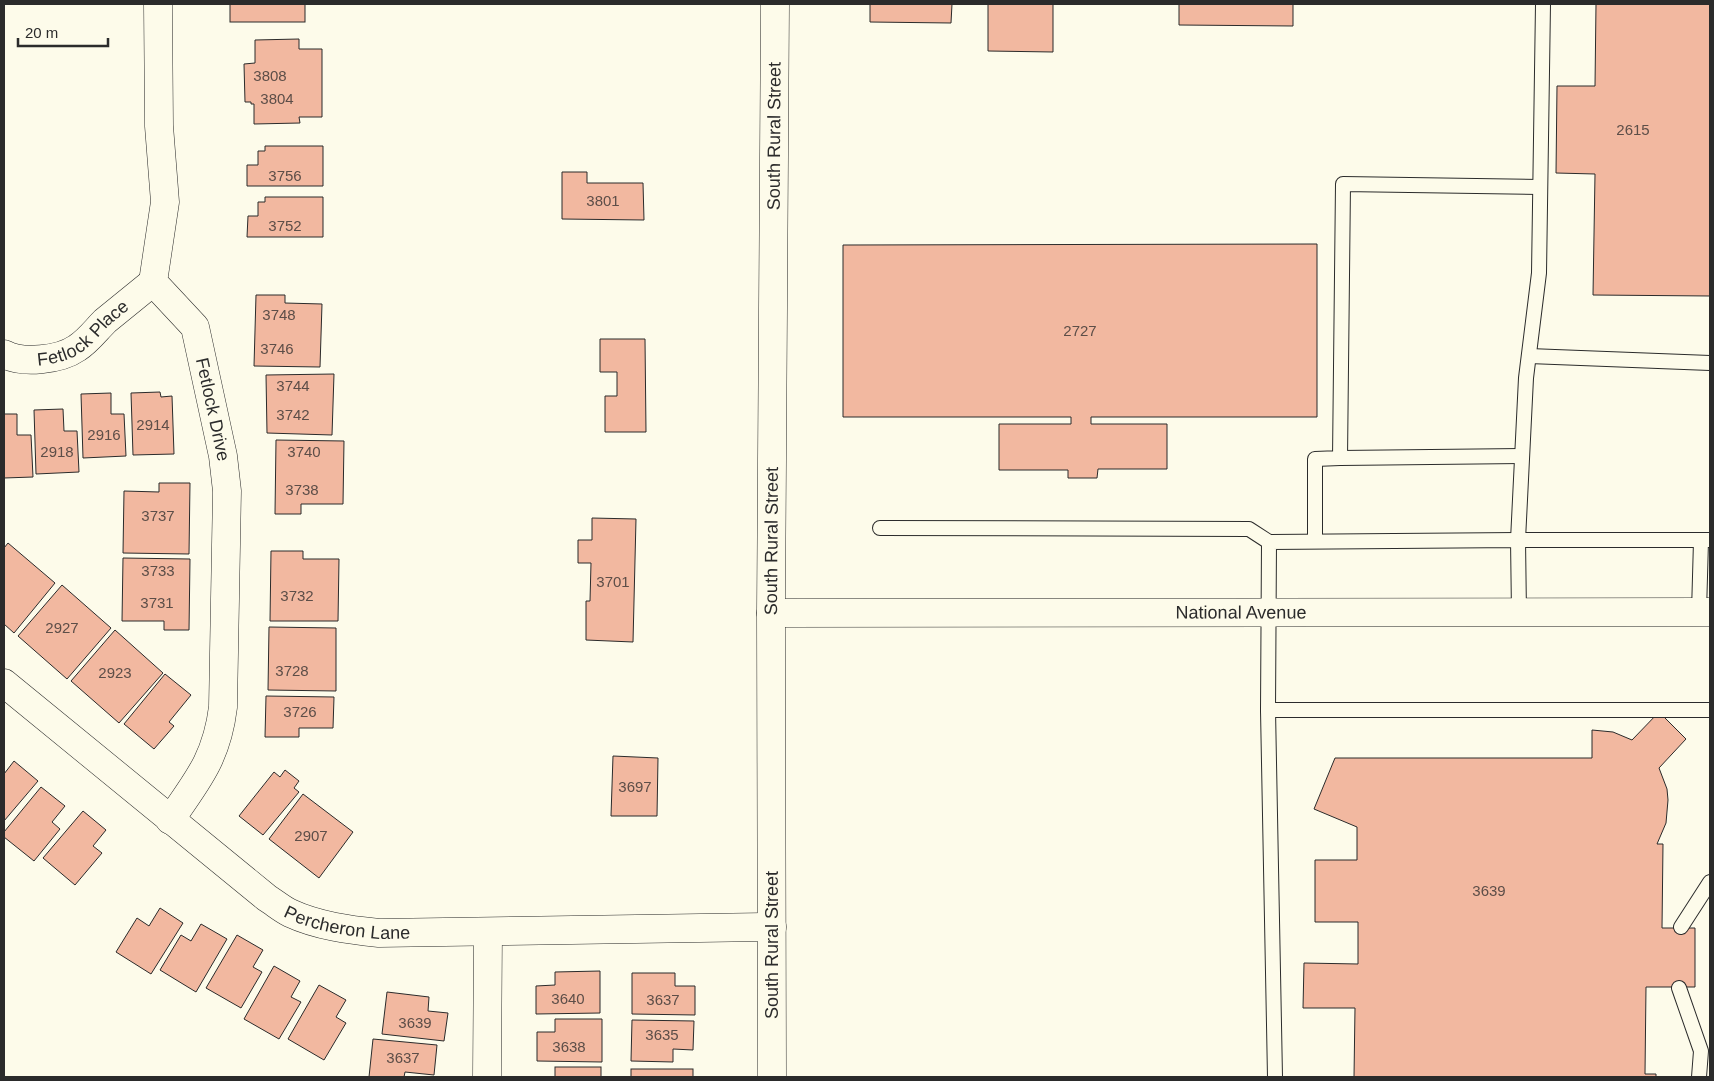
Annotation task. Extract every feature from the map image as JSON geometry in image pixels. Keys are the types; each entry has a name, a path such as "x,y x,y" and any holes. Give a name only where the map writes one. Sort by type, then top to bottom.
{"street":[{"path":"153,282 165,202 159,126 158,4"},
{"name":"South Rural Street","path":"772,1077 771,613 775,4"},
{"name":"Fetlock Place","path":"4,354 10,358 24,360 62,356 78,348 105,322 153,282"},
{"name":"Fetlock Drive","path":"153,282 195,328 223,456 227,492 221,727 204,771 170,820"},
{"name":"National Avenue","path":"771,613 1705,612"},
{"name":"Percheron Lane","path":"4,683 267,898 290,913 320,923 379,933 772,927"},
{"path":"487,1077 488,932"}],"lane":[{"path":"1519,613 1518,540 1526,378 1539,273 1543,4"},
{"path":"1340,458 1343,184 1540,187"},
{"path":"1529,356 1710,362"},
{"path":"1314,541 1315,459 1522,456"},
{"path":"880,528 1249,529 1270,542 1705,540 1705,612"},
{"path":"1270,542 1268,710 1275,1077"},
{"path":"1268,710 1710,710"},
{"path":"1681,927 1710,882"},
{"path":"1679,988 1701,1051 1699,1077"}],"building":[{"path":"230,4 305,4 305,22 230,22"},
{"path":"870,4 952,4 951,23 870,22"},
{"path":"988,4 1053,4 1053,52 988,51"},
{"path":"1179,4 1293,4 1293,26 1179,25"},
{"path":"1596,4 1710,4 1710,296 1593,295 1595,174 1556,173 1557,86 1595,86"},
{"path":"299,39 299,49 322,49 322,117 299,117 300,123 254,124 254,104 245,102 244,64 255,63 255,40"},
{"path":"265,146 323,146 323,186 247,186 247,165 258,165 258,151 265,151"},
{"path":"562,172 587,172 587,183 643,183 644,220 562,219"},
{"path":"265,197 323,197 323,237 247,237 248,216 258,216 258,202 265,202"},
{"path":"1317,244 1317,417 1091,417 1091,424 1167,424 1167,469 1098,469 1097,478 1068,478 1068,470 999,470 999,424 1071,424 1071,417 843,417 843,245"},
{"path":"256,295 285,295 285,303 322,304 320,367 254,366"},
{"path":"600,339 645,339 646,432 605,432 605,396 617,396 617,372 600,372"},
{"path":"334,374 332,435 267,433 266,375"},
{"path":"160,392 161,397 172,396 174,454 133,455 131,393"},
{"path":"111,393 111,414 124,414 126,456 83,458 81,394"},
{"path":"63,409 64,431 77,431 79,472 36,474 34,410"},
{"path":"4,414 17,414 17,435 31,435 33,477 4,478"},
{"path":"276,440 344,441 343,504 301,504 301,514 275,514"},
{"path":"159,483 190,483 189,554 123,553 124,491 159,492"},
{"path":"592,518 636,519 633,642 586,640 586,601 590,601 591,563 578,563 578,540 592,540"},
{"path":"8,543 55,583 14,633 4,624 4,548"},
{"path":"271,551 303,551 303,559 339,559 338,621 270,621"},
{"path":"123,558 190,559 189,630 164,630 164,621 122,621"},
{"path":"62,585 111,628 67,679 18,636"},
{"path":"269,627 336,628 336,691 268,690"},
{"path":"115,630 163,673 119,723 71,681"},
{"path":"165,674 191,695 169,722 174,726 154,749 124,724"},
{"path":"266,696 334,697 333,728 299,728 299,737 265,737"},
{"path":"1659,712 1686,739 1659,768 1667,789 1668,800 1666,823 1657,844 1663,844 1662,928 1695,928 1695,987 1646,987 1645,1074 1656,1074 1656,1077 1354,1077 1355,1008 1303,1008 1304,963 1358,964 1358,922 1315,922 1315,860 1357,860 1357,827 1314,809 1335,758 1592,758 1592,730 1613,732 1632,740"},
{"path":"613,756 658,758 657,816 611,816"},
{"path":"14,761 38,781 4,821 4,774"},
{"path":"285,770 299,781 294,788 299,792 263,835 239,816 274,772 280,777"},
{"path":"41,787 65,806 52,822 60,829 34,861 4,837 4,832"},
{"path":"303,794 353,832 319,878 269,839"},
{"path":"83,811 106,830 93,846 102,853 75,885 43,858"},
{"path":"160,908 183,923 151,974 116,952 137,918 149,926"},
{"path":"201,924 227,939 196,992 160,970 181,935 191,941"},
{"path":"237,935 263,950 253,967 262,972 241,1008 206,988"},
{"path":"274,966 300,981 291,997 301,1002 279,1039 244,1019"},
{"path":"600,971 600,1013 536,1014 536,986 555,985 555,972"},
{"path":"632,973 675,973 675,986 695,986 695,1015 632,1014"},
{"path":"319,985 346,1000 336,1017 346,1023 324,1060 288,1039"},
{"path":"387,992 429,997 428,1011 448,1013 444,1041 382,1034"},
{"path":"555,1019 602,1019 602,1062 537,1061 537,1032 555,1032"},
{"path":"632,1020 694,1021 693,1050 673,1049 673,1062 631,1061"},
{"path":"373,1039 437,1045 434,1075 405,1072 404,1077 369,1077"},
{"path":"555,1067 601,1067 601,1077 555,1077"},
{"path":"631,1069 693,1069 693,1077 631,1077"}]}
